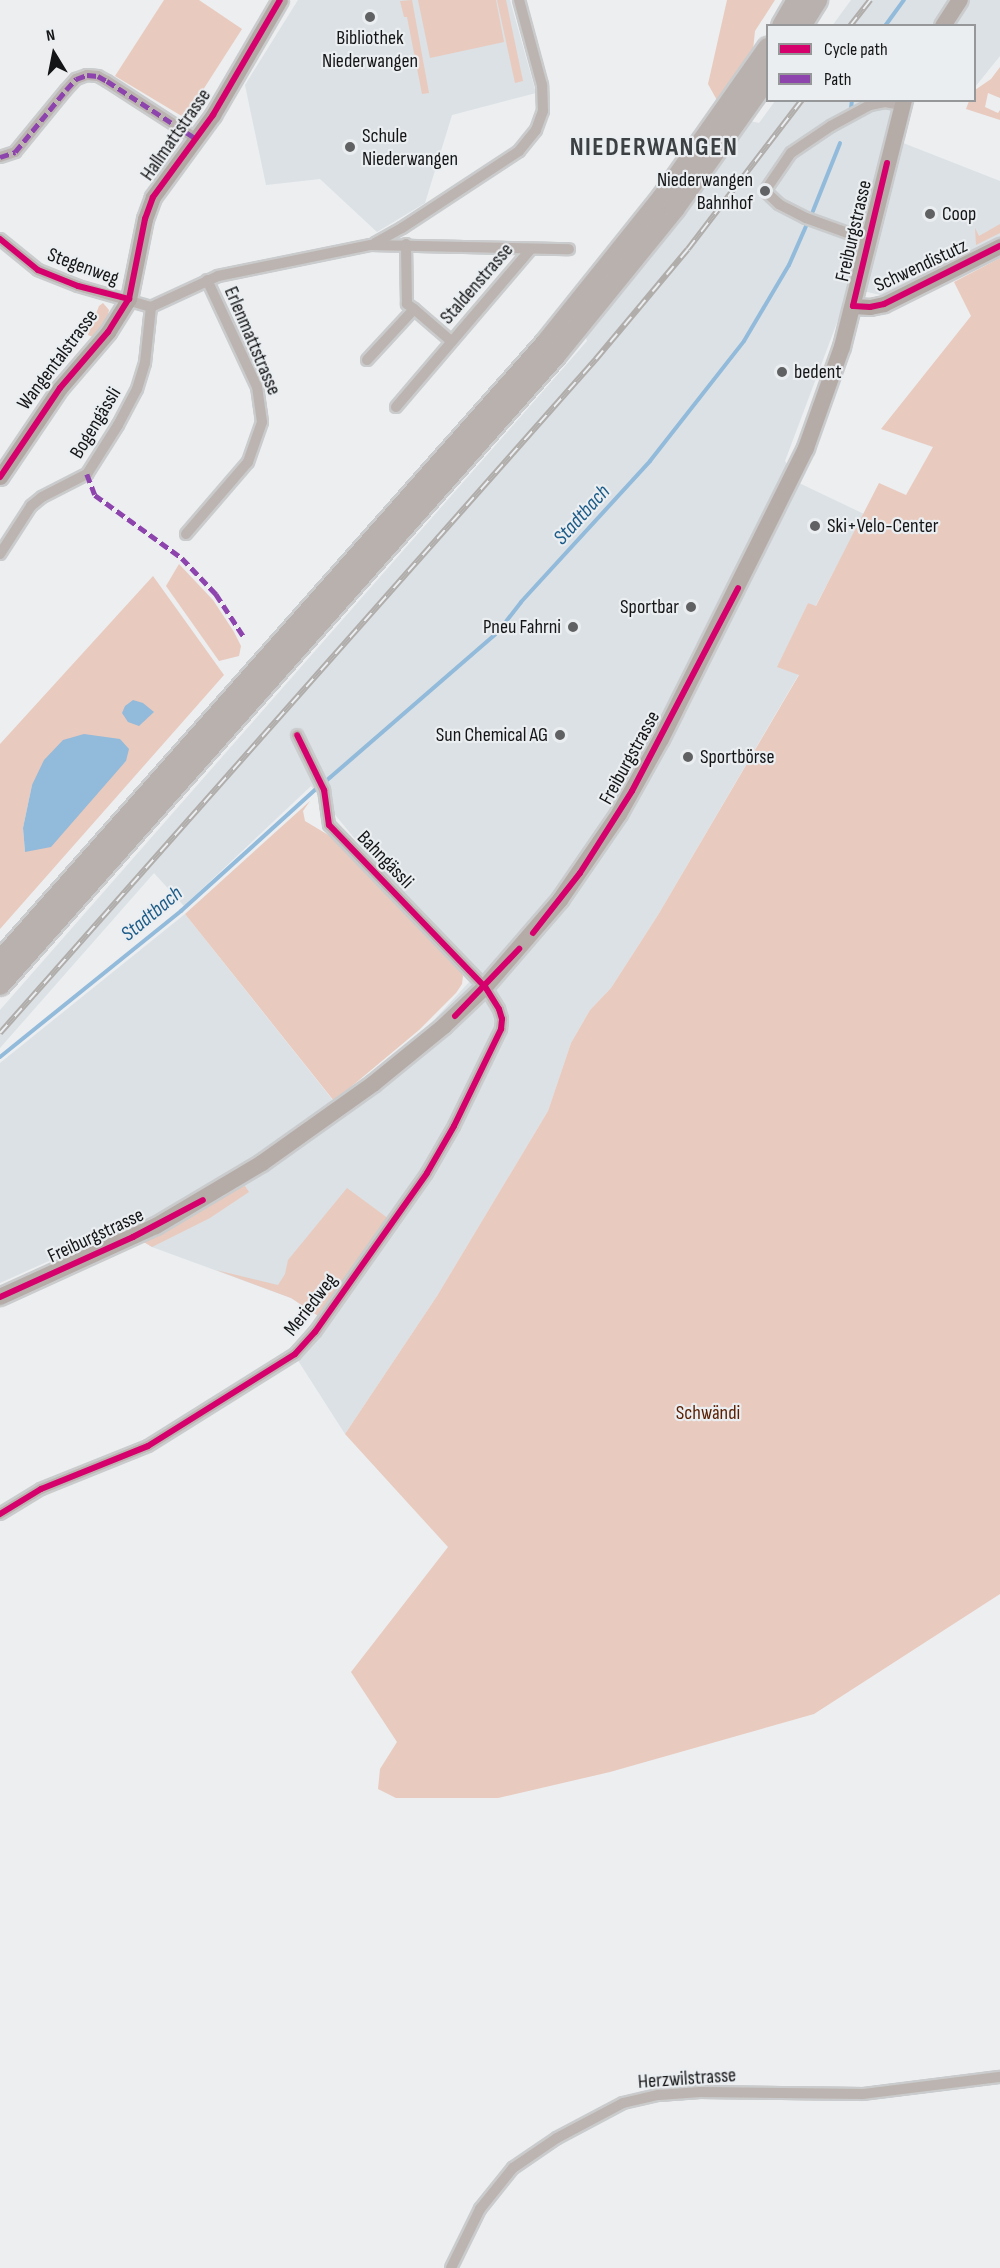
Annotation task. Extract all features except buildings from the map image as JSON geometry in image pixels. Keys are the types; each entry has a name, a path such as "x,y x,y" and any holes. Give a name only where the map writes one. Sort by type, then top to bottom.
{"highway":[{"path":"783,24 798,0"},
{"path":"802,24 816,0"},
{"path":"0,961 544,344 662,198 766,51"},
{"path":"0,985 556,355 675,208 766,80"}],"main road":[{"path":"944,24 960,0"},
{"name":"Freiburgstrasse","path":"0,1297 156,1226 244,1174 408,1056 485,987 547,916 580,873 619,814 661,739 806,448 842,347 903,103"}],"street":[{"name":"Hallmattstrasse","path":"129,299 150,204 161,182 213,115 280,0"},
{"path":"371,245 439,204 519,151 528,141 543,111 542,85 519,0"},
{"path":"0,157 15,152 76,79 87,75 98,76 107,81 195,138"},
{"path":"870,241 806,218 779,204 765,191 791,153 831,126 870,105 885,102 903,103"},
{"name":"Stegenweg","path":"0,239 38,270 78,286 129,299"},
{"name":"Staldenstrasse","path":"406,244 407,304 451,341"},
{"path":"129,299 151,307 207,280 371,245 569,249"},
{"name":"Schwendistutz","path":"853,306 870,307 884,304 1000,246"},
{"name":"Staldenstrasse","path":"396,407 530,250"},
{"name":"Erlenmattstrasse","path":"186,534 248,462 262,422 257,387 207,280"},
{"name":"Wangentalstrasse","path":"0,477 60,388 108,332 129,299"},
{"name":"Bogengässli","path":"0,554 31,506 42,497 87,474 118,425 136,389 145,363 151,307"},
{"name":"Staldenstrasse","path":"367,360 414,309"},
{"name":"Bahngässli","path":"297,735 324,790 328,825 485,987"},
{"name":"Meriedweg","path":"0,1514 41,1489 148,1446 295,1354 308,1340 427,1173 459,1116 501,1029 500,1009 485,987"},
{"name":"Herzwilstrasse","path":"451,2268 480,2209 513,2168 556,2138 623,2103 659,2095 700,2092 863,2094 1000,2077"}],"shaded area":[{"name":"Schule Niederwangen","path":"298,0 510,0 536,93 452,115 425,203 377,232 320,179 266,185 245,85"},
{"path":"851,0 1000,0 1000,56 976,86 976,24 833,24"},
{"path":"774,102 912,102 893,139 1000,181 1000,239 885,296 850,288 785,461 799,483 864,514 815,607 808,603 778,666 799,674 658,915 611,988 590,1010 571,1043 548,1111 437,1296 345,1434 290,1348 320,1317 291,1298 152,1247 122,1228 0,1283 0,1063 185,914 335,1103 409,1047 472,979 311,786 184,906 154,873 0,1048 0,1010 587,341 586,337 656,250 750,121 759,123"}],"green space":[{"path":"164,0 199,0 242,29 185,118 115,76"},
{"path":"412,0 429,93 422,94 407,17 404,17 400,1"},
{"path":"418,0 496,0 504,42 430,58"},
{"path":"497,0 506,0 523,81 515,83"},
{"path":"727,0 775,0 755,31 753,50 718,102 708,84"},
{"path":"1000,67 1000,98 988,93 985,107 998,113 1000,110 1000,120 966,109 969,102 976,102 976,89 991,79"},
{"path":"1000,224 1000,233 976,245 975,228 979,236"},
{"name":"Schwändi","path":"1000,258 1000,1594 814,1714 610,1772 498,1798 396,1798 378,1789 380,1769 397,1742 351,1672 448,1547 345,1434 437,1296 548,1111 571,1043 590,1010 611,988 658,915 799,675 777,667 808,603 816,606 879,483 906,495 933,447 881,429 971,316 954,282"},
{"path":"103,303 109,310 107,319 93,337 88,335 99,306"},
{"path":"179,564 213,600 234,632 241,646 239,656 219,661 166,586"},
{"path":"153,576 224,675 0,929 0,744","holes":["126,761 25,852 23,828 32,785"]},
{"path":"310,801 303,811 305,821 335,839 459,967 463,976 462,984 456,993 419,1030 334,1101 185,914"},
{"path":"245,1186 249,1192 210,1218 152,1247 142,1241 203,1210 237,1188"},
{"path":"347,1188 389,1219 320,1317 291,1298 216,1270 278,1285 285,1274 288,1260"}],"water":[{"path":"133,700 143,703 154,712 139,726 128,722 122,713 125,706"},
{"path":"84,734 120,739 129,749 126,761 51,847 25,852 23,828 32,785 44,760 63,740"}],"waterway":[{"path":"886,24 904,0"},
{"path":"851,109 852,102"},
{"path":"813,211 840,143"},
{"name":"Stadtbach","path":"326,781 497,633 521,602 650,461 744,341 789,265 807,224"},
{"name":"Stadtbach","path":"0,1057 181,911 317,788"}],"railway":[{"path":"852,24 870,0"},
{"path":"0,1033 596,359 688,249 800,102"}],"marked path":[{"path":"0,157 15,152 76,79 87,75 98,76 107,81 195,138"},
{"path":"87,474 95,495 182,558 216,594 244,637"}],"cycle path":[{"path":"0,477 60,388 108,332 129,299 145,219 153,197 213,115 280,0"},
{"path":"887,163 853,306 870,307 884,304 1000,246"},
{"path":"0,239 38,270 78,286 129,299"},
{"path":"533,933 580,873 632,791 738,588"},
{"path":"0,1514 41,1489 148,1446 295,1354 315,1332 427,1173 454,1126 501,1029 502,1019 499,1009 485,987 329,825 324,790 297,735"},
{"path":"455,1016 519,949"},
{"path":"0,1297 133,1237 203,1200"}],"place":[{"name":"Bibliothek Niederwangen","path":"370,17"},
{"name":"Schule Niederwangen","path":"350,147"},
{"name":"Niederwangen Bahnhof","path":"765,191"},
{"name":"Coop","path":"930,214"},
{"name":"bedent","path":"782,372"},
{"name":"Ski+Velo-Center","path":"815,526"},
{"name":"Sportbar","path":"691,607"},
{"name":"Pneu Fahrni","path":"573,627"},
{"name":"Sun Chemical AG","path":"560,735"},
{"name":"Sportbörse","path":"688,757"}],"district":[{"name":"NIEDERWANGEN","path":"654,148"}]}
